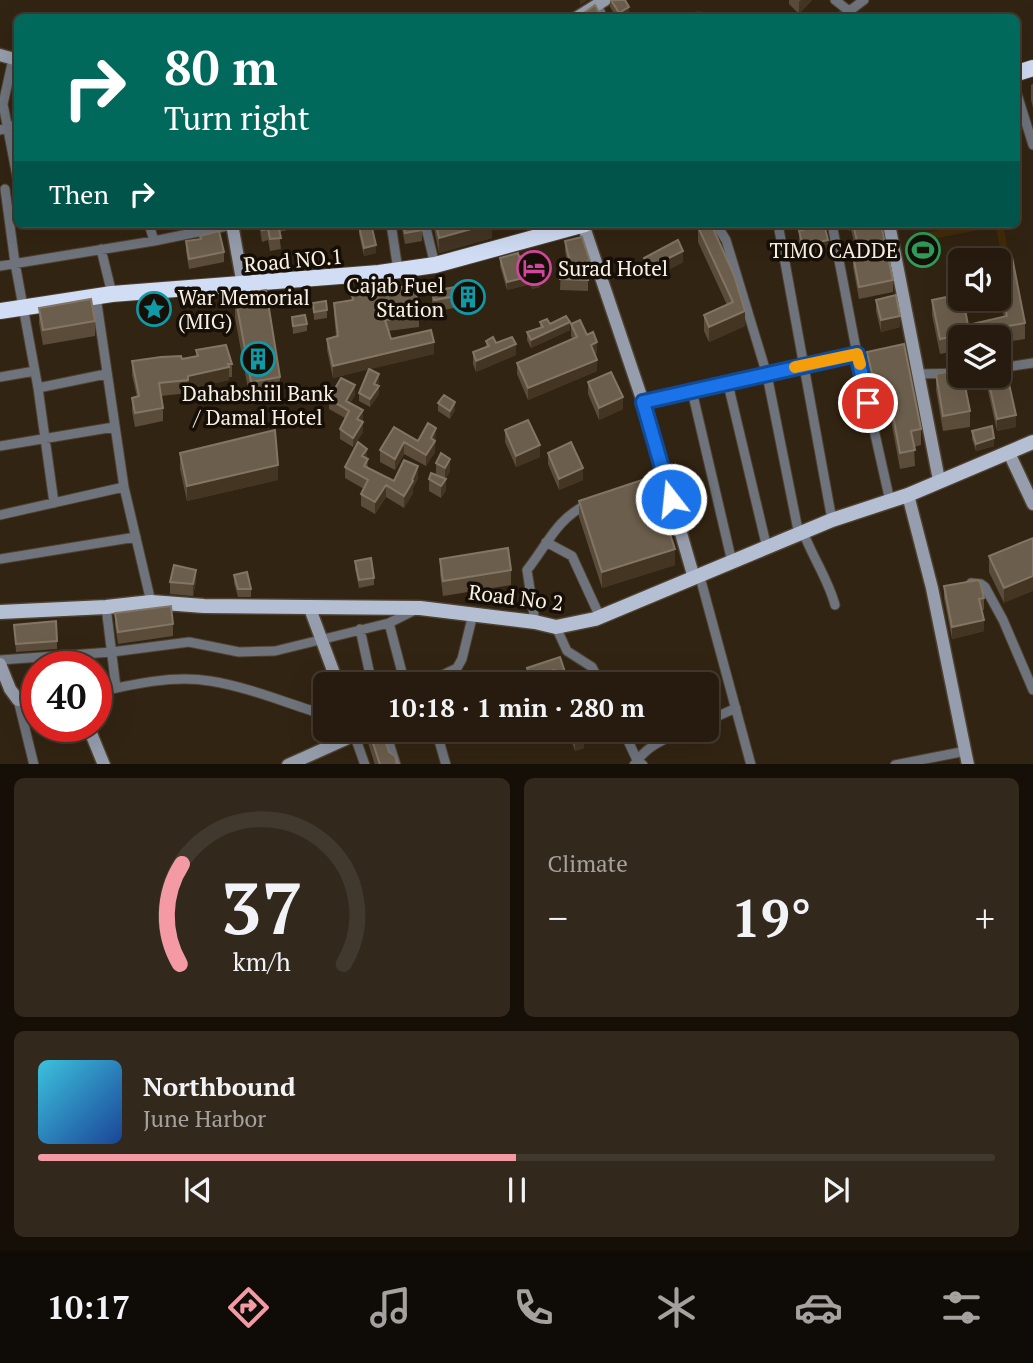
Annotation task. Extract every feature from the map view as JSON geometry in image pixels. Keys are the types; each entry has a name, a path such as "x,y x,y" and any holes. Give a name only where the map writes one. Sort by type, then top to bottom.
{"highway":[{"name":"Road NO.1","path":"0,311 112,294 398,271 435,265 569,228"}],"main road":[{"name":"Road No 2","path":"0,612 151,602 204,606 420,608 535,621 556,627 600,617 832,520 908,495 1033,442"}],"street":[{"path":"835,0 849,12"},
{"path":"846,14 864,0"},
{"path":"582,14 601,2"},
{"path":"10,58 1,104 3,128 14,168"},
{"path":"1020,104 1033,145"},
{"path":"3,190 5,229 15,263 35,371 54,503"},
{"path":"150,228 153,242"},
{"path":"0,266 153,242 218,228"},
{"path":"233,228 243,285"},
{"path":"392,228 398,271"},
{"path":"426,228 435,265"},
{"path":"585,228 643,402 658,475 697,577 751,764"},
{"path":"720,228 767,375 801,535 825,575 835,604"},
{"path":"779,228 832,520"},
{"path":"833,228 857,354 890,501"},
{"path":"890,228 939,481"},
{"path":"101,249 112,294"},
{"path":"96,297 124,487 151,602"},
{"path":"643,402 857,354"},
{"path":"1011,366 1033,363"},
{"path":"0,377 35,371"},
{"path":"918,374 948,373"},
{"path":"38,388 106,374"},
{"path":"728,384 767,548"},
{"path":"692,391 732,562"},
{"path":"0,446 114,427"},
{"path":"1009,453 1033,504"},
{"path":"0,514 124,487"},
{"path":"908,495 937,588 968,764"},
{"path":"535,621 527,570 566,517 594,502"},
{"path":"0,559 136,537"},
{"path":"546,542 572,556 600,617"},
{"path":"965,584 976,583 985,587 1003,620 1033,690"},
{"path":"309,606 334,672"},
{"path":"106,607 112,651"},
{"path":"116,688 112,652 189,642 239,652 275,651 389,623 420,608"},
{"path":"449,672 457,668 463,659 473,614"},
{"path":"389,623 402,672"},
{"path":"556,627 567,650 592,667 595,672"},
{"path":"360,629 369,672"},
{"path":"21,660 0,662 5,690 21,700"},
{"path":"112,689 183,679 208,681 313,711"},
{"path":"18,700 34,764"},
{"path":"719,715 736,708"},
{"path":"95,742 104,764"},
{"path":"290,764 339,742"},
{"path":"357,742 365,764"},
{"path":"389,742 396,764"},
{"path":"439,742 446,764"},
{"path":"628,742 638,763 657,742"},
{"path":"900,764 965,751"}],"shaded area":[{"name":"TIMO CADDE","path":"952,228 991,228 926,240 930,259 921,262 916,234"},
{"name":"TIMO CADDE","path":"996,228 1004,228 1007,248 1000,248"}],"building":[{"path":"611,0 625,0 629,7 619,13"},
{"path":"595,5 600,14 583,14"},
{"path":"262,228 279,228 281,238 270,239 268,229"},
{"path":"359,228 372,228 376,245 364,248"},
{"path":"404,228 422,228 422,230 405,233"},
{"path":"437,228 475,228 439,238"},
{"path":"698,228 713,228 734,275 745,311 709,327 704,315 733,302"},
{"path":"825,228 828,240 803,246 799,231"},
{"path":"854,228 882,228 893,280 859,287 853,255 860,254"},
{"path":"219,231 224,252 189,259 186,241 201,239 200,236"},
{"path":"582,237 590,261 584,262 588,280 560,279 561,267 571,267 565,241"},
{"path":"678,240 683,251 651,267 644,258"},
{"path":"518,253 519,257 533,253 540,279 532,281 531,276 507,282 500,258"},
{"path":"1011,257 1025,323 1011,326 968,325 1007,316 1006,311 1011,311"},
{"path":"473,284 474,293 434,300 432,291"},
{"path":"415,285 419,316 385,320 391,339 431,330 434,342 333,366 327,339 338,336 334,303 353,300 352,295"},
{"name":"Dahabshiil Bank / Damal Hotel","path":"266,290 280,377 251,382 235,295"},
{"path":"896,295 900,316 881,320 876,300"},
{"path":"948,297 948,311 965,311 968,325 948,325 948,337 940,339 932,300"},
{"path":"91,299 95,321 43,330 39,308"},
{"path":"326,301 327,310 314,312 313,303"},
{"path":"161,302 164,317 152,319 149,304"},
{"path":"305,315 307,324 293,326 292,317"},
{"path":"566,316 570,322 531,340 527,332 543,327 540,322 547,319 550,324"},
{"path":"580,320 587,335 593,332 597,342 591,345 597,360 528,388 517,363 577,337 571,324"},
{"path":"493,337 496,343 512,337 516,344 476,361 473,352 489,346 486,341"},
{"path":"904,344 921,429 911,431 915,450 900,453 888,388 876,391 867,352"},
{"path":"226,345 232,364 228,364 229,367 188,376 188,380 159,383 163,408 135,413 132,398 139,396 132,361 181,356 182,359 198,356 196,350"},
{"path":"369,369 379,374 374,384 379,386 370,399 359,393"},
{"path":"611,372 623,397 599,408 588,382"},
{"path":"948,372 948,388 965,388 970,411 943,416 936,374"},
{"path":"341,378 355,385 346,401 363,410 357,419 363,422 353,438 340,429 349,411 329,399"},
{"path":"990,388 1010,388 1016,415 997,419"},
{"path":"444,395 455,402 450,411 438,403"},
{"path":"528,420 540,445 516,456 505,430"},
{"path":"428,423 436,428 431,438 435,441 426,455 404,442 395,459 380,450 394,427 418,441"},
{"path":"992,426 994,438 976,444 972,431"},
{"path":"275,430 278,465 187,486 180,453"},
{"path":"358,442 367,449 362,456 368,459 364,466 394,481 404,460 418,466 404,496 386,485 375,502 361,494 368,480 345,467"},
{"path":"571,442 583,468 559,479 548,453"},
{"path":"441,453 450,459 445,468 436,463"},
{"path":"431,473 446,479 441,486 429,479"},
{"path":"651,477 675,549 602,572 579,501"},
{"path":"1033,538 1033,576 1004,588 989,556"},
{"path":"508,548 511,570 443,581 440,559"},
{"path":"371,558 374,578 359,580 355,561"},
{"path":"174,565 196,570 193,584 170,582"},
{"path":"247,572 251,589 238,589 234,575"},
{"path":"978,580 984,598 979,599 984,620 952,627 944,586"},
{"path":"171,606 173,624 118,632 115,613"},
{"path":"56,621 57,641 16,644 14,625"},
{"path":"560,657 565,672 528,672 527,668"},
{"path":"373,742 386,742 397,764 380,764"}],"slow traffic":[{"path":"795,367 857,354 860,364"}],"place":[{"name":"TIMO CADDE","path":"923,250"},
{"name":"Surad Hotel","path":"534,268"},
{"name":"Cajab Fuel Station","path":"468,297"},
{"name":"War Memorial (MIG)","path":"154,309"},
{"name":"Dahabshiil Bank / Damal Hotel","path":"258,359"}],"route":[{"path":"671,499 643,402 857,354 868,403"}]}
